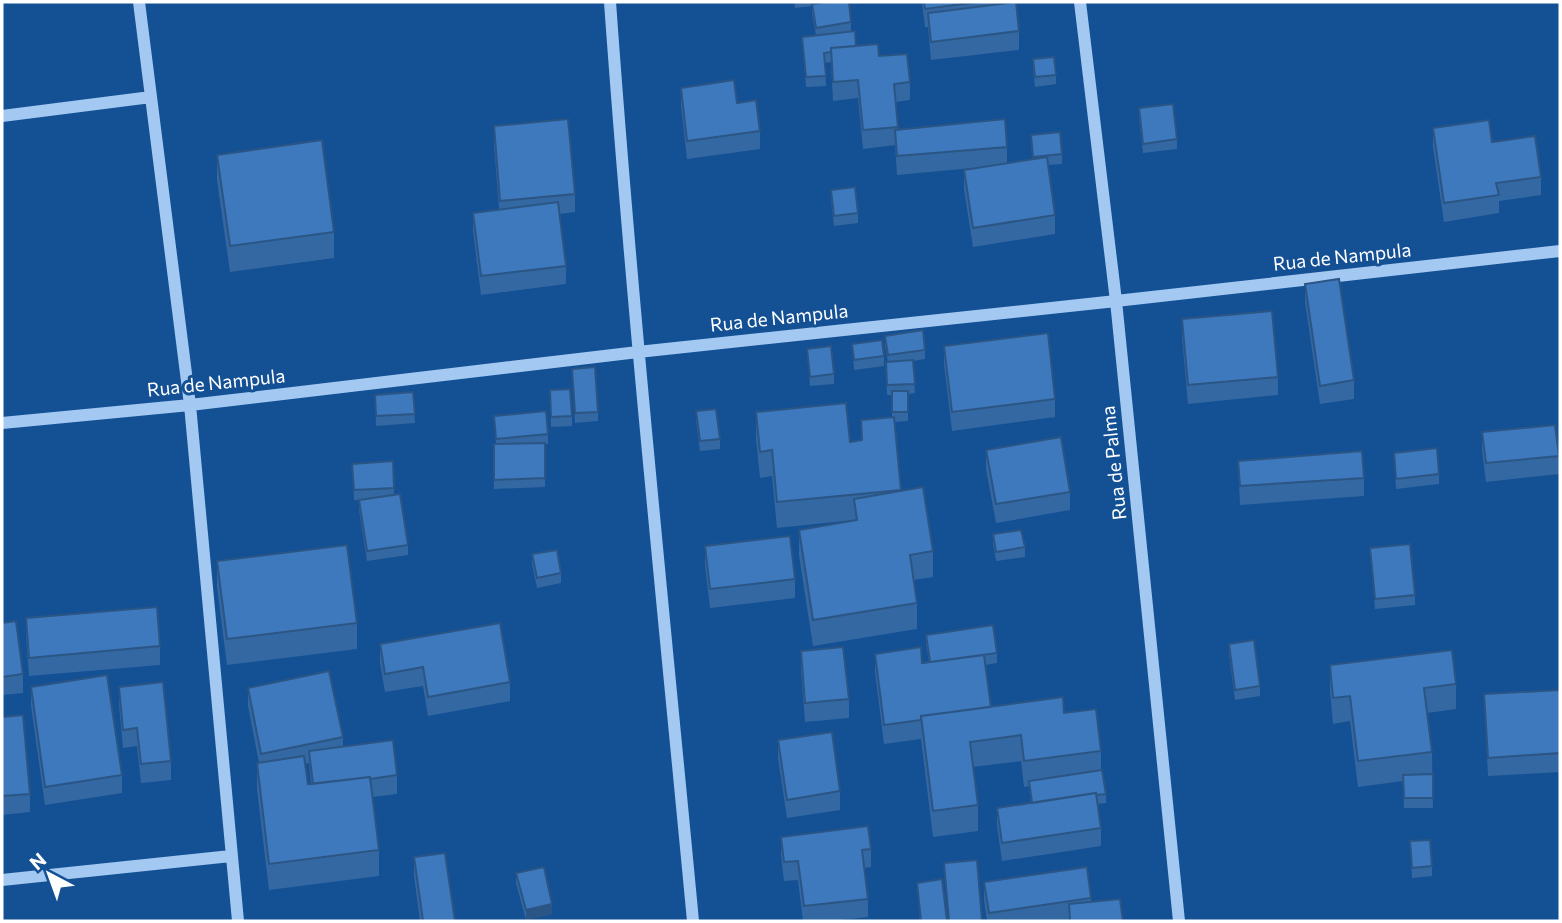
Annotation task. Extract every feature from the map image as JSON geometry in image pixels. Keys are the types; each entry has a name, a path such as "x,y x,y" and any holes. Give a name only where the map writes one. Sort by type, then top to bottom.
{"street":[{"path":"139,2 190,405 238,921"},
{"path":"610,2 622,177 693,921"},
{"name":"Rua de Palma","path":"1080,2 1116,301 1180,921"},
{"path":"2,116 151,97"},
{"name":"Rua de Nampula","path":"2,424 1560,251"},
{"path":"2,880 231,856"}],"building":[{"path":"849,2 851,22 816,28 812,4"},
{"path":"924,2 978,2 925,9"},
{"path":"1016,2 1019,31 931,42 928,13"},
{"path":"855,31 856,46 831,48 831,52 824,53 826,76 806,77 802,37"},
{"path":"878,44 879,56 907,54 910,82 894,84 898,127 863,130 858,80 833,82 831,48"},
{"path":"1054,57 1056,75 1035,77 1033,59"},
{"path":"734,80 737,103 756,100 760,131 687,141 681,88"},
{"path":"1173,104 1177,139 1143,144 1139,108"},
{"path":"568,119 575,194 500,201 494,126"},
{"path":"1005,119 1007,147 897,156 895,130"},
{"path":"1489,120 1492,142 1535,136 1541,177 1496,183 1499,195 1444,203 1433,128"},
{"path":"1060,132 1062,154 1033,157 1031,135"},
{"path":"322,140 334,232 230,246 217,155"},
{"path":"1047,157 1055,215 973,228 964,170"},
{"path":"855,187 858,213 834,216 831,190"},
{"path":"558,202 566,266 481,276 473,213"},
{"path":"1339,279 1354,380 1320,386 1305,284"},
{"path":"1272,311 1278,377 1188,385 1182,319"},
{"path":"923,330 925,350 888,355 885,336"},
{"path":"1048,333 1055,399 952,412 944,346"},
{"path":"882,340 884,356 854,360 852,344"},
{"path":"831,346 834,374 810,377 807,349"},
{"path":"913,360 915,384 887,385 886,362"},
{"path":"595,367 598,412 575,413 572,369"},
{"path":"570,389 572,416 551,417 550,390"},
{"path":"892,391 908,391 908,412 892,412"},
{"path":"413,392 415,414 376,416 375,395"},
{"path":"846,403 850,442 862,440 861,420 894,417 901,490 777,502 772,450 760,452 756,412"},
{"path":"716,409 720,439 700,441 696,411"},
{"path":"546,411 548,434 496,439 494,416"},
{"path":"1555,425 1559,456 1486,463 1482,432"},
{"path":"1061,437 1070,492 996,504 986,450"},
{"path":"545,443 545,478 494,480 494,444"},
{"path":"1437,448 1439,474 1396,479 1394,453"},
{"path":"1362,451 1364,478 1240,486 1238,461"},
{"path":"393,461 394,488 354,490 352,464"},
{"path":"923,487 933,551 910,555 917,603 813,620 799,530 857,520 854,499"},
{"path":"400,494 408,545 367,551 359,500"},
{"path":"1021,530 1025,547 996,552 993,534"},
{"path":"790,536 795,579 710,589 705,546"},
{"path":"1410,544 1415,595 1375,599 1370,548"},
{"path":"347,545 357,623 227,639 217,561"},
{"path":"557,550 561,573 537,578 532,554"},
{"path":"157,607 160,646 29,658 26,618"},
{"path":"16,621 23,674 2,677 2,623"},
{"path":"500,623 510,682 428,697 423,667 385,674 380,644"},
{"path":"993,625 997,653 930,662 926,635"},
{"path":"1254,640 1260,686 1235,690 1229,644"},
{"path":"843,647 849,699 805,703 801,651"},
{"path":"921,647 922,663 984,655 991,707 921,716 921,720 884,725 875,654"},
{"path":"1452,650 1456,684 1424,688 1432,752 1358,761 1350,696 1333,698 1330,665"},
{"path":"329,671 343,737 261,754 248,688"},
{"path":"107,675 122,775 45,787 31,687"},
{"path":"163,682 171,761 141,764 137,728 123,730 119,687"},
{"path":"1560,690 1560,753 1488,758 1484,694"},
{"path":"1063,697 1064,713 1096,709 1101,751 1024,761 1021,735 970,742 978,805 933,811 921,716"},
{"path":"23,715 30,794 2,796 2,717"},
{"path":"832,732 840,791 787,800 778,740"},
{"path":"393,740 397,775 313,784 309,751"},
{"path":"304,756 308,784 370,777 379,850 269,864 257,763"},
{"path":"1102,770 1106,794 1096,793 1032,803 1029,781"},
{"path":"1433,774 1433,798 1404,798 1403,775"},
{"path":"1096,793 1101,828 1002,843 997,808"},
{"path":"868,826 871,849 862,850 868,899 804,906 798,861 784,862 781,837"},
{"path":"1430,840 1432,866 1412,868 1410,841"},
{"path":"445,853 455,921 423,921 414,857"},
{"path":"977,860 982,921 949,921 944,863"},
{"path":"544,867 552,904 526,910 516,873"},
{"path":"1087,867 1091,898 989,913 984,882"},
{"path":"942,879 947,921 921,921 917,883"},
{"path":"1120,899 1123,921 1070,921 1069,904"}]}
